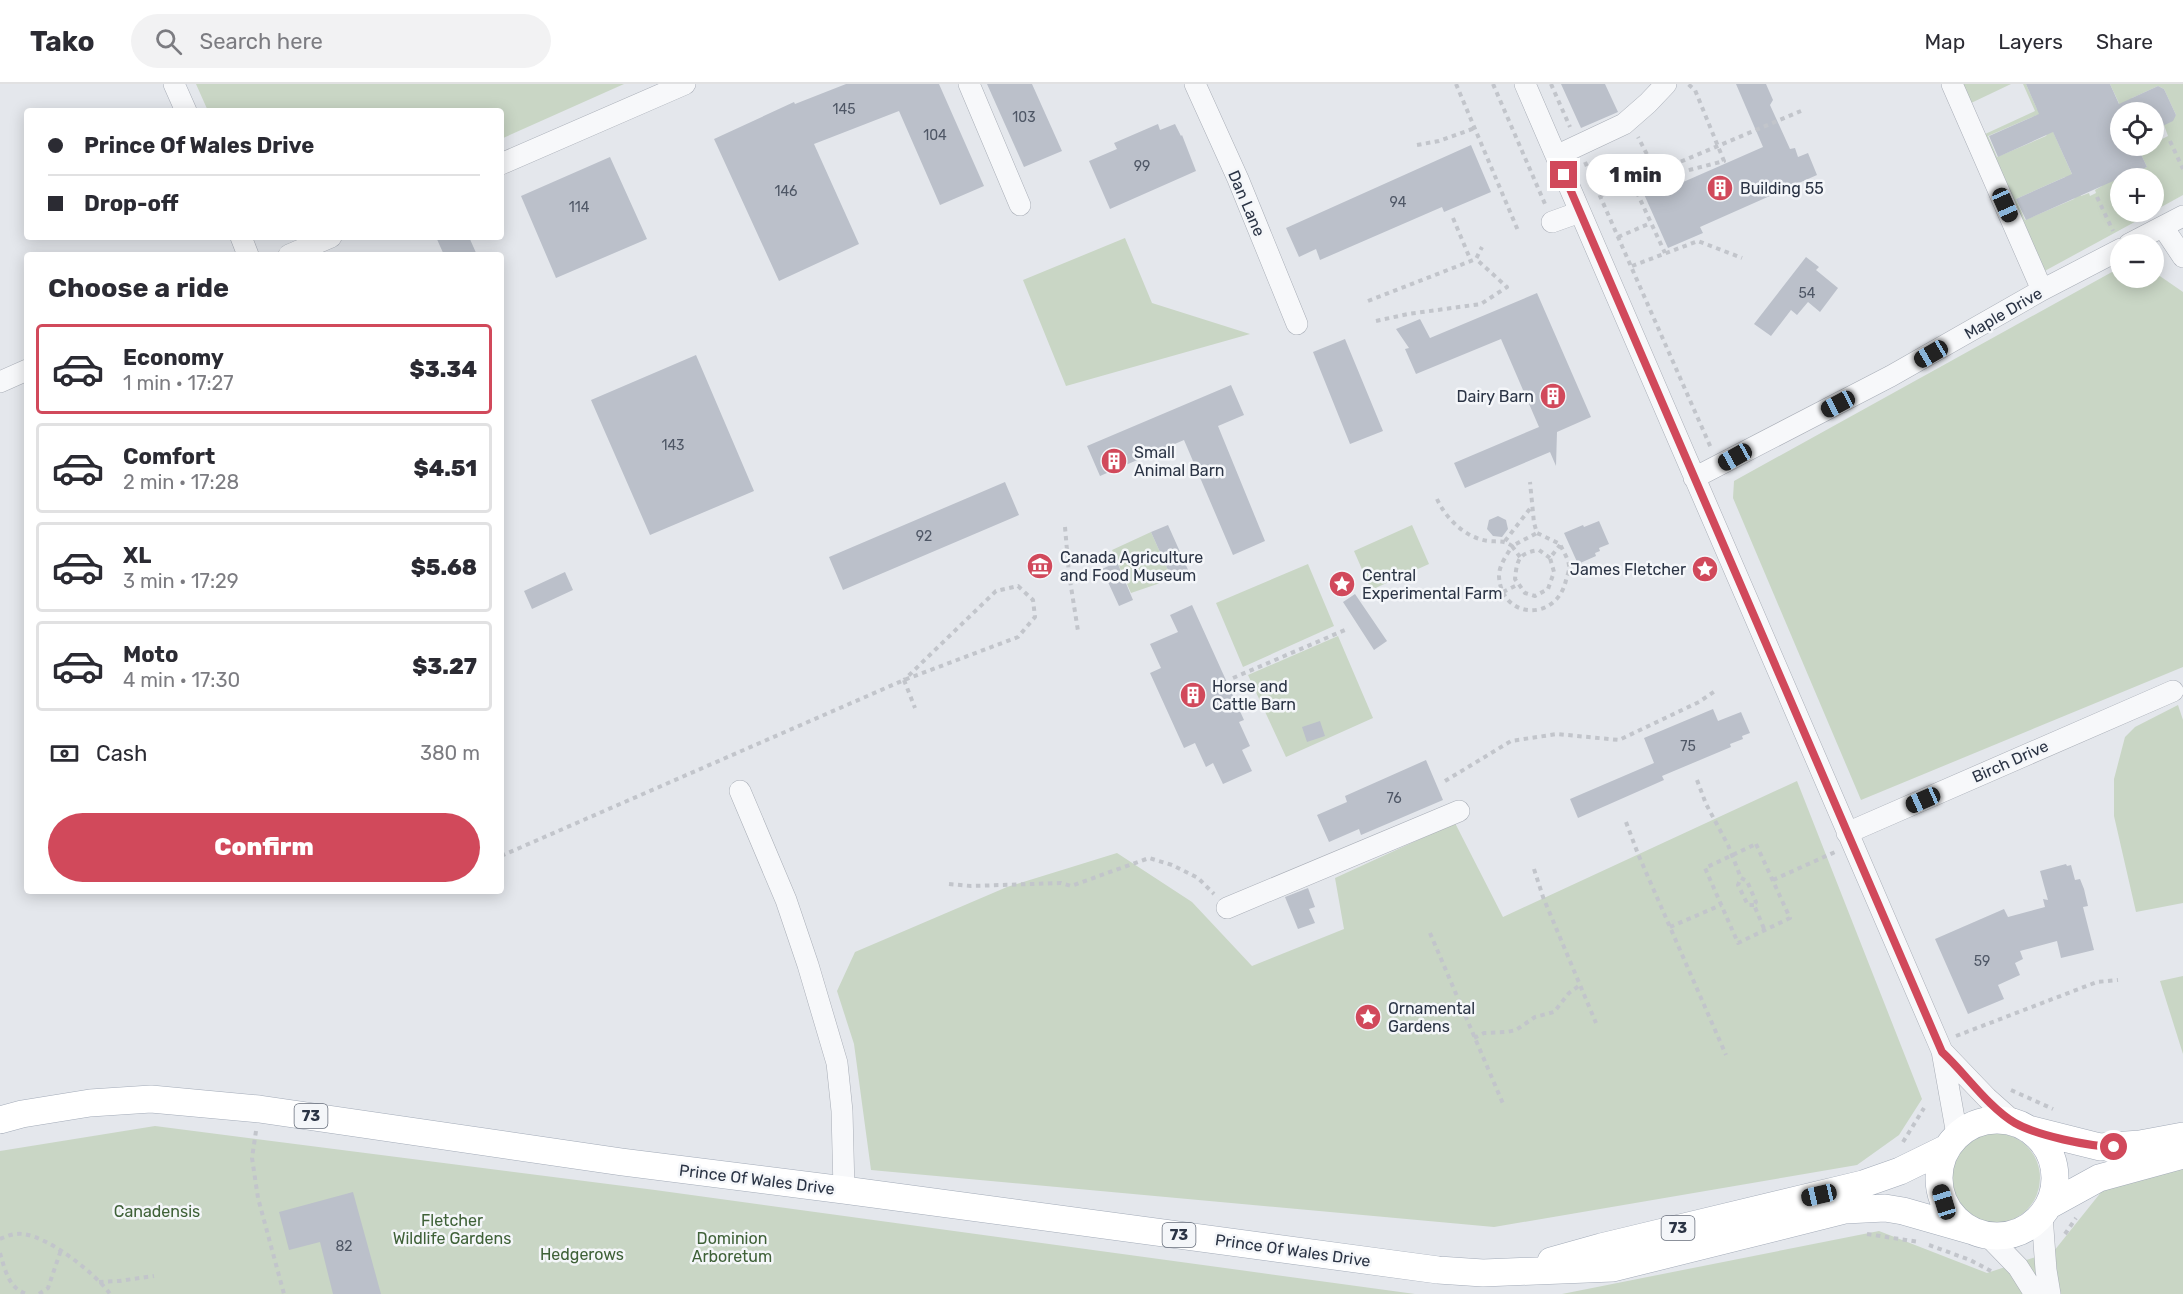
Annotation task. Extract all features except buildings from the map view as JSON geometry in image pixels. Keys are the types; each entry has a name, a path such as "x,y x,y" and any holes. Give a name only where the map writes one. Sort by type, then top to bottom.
{"main road":[{"name":"Prince Of Wales Drive","path":"0,1120 22,1114 90,1103 151,1099 259,1109 622,1162 1438,1270 1483,1273 1613,1268 1845,1210 1903,1211 1980,1233"},
{"name":"73","path":"1952,1142 1969,1126 1999,1119 2100,1147 2140,1144 2183,1136"},
{"path":"2021,1125 2041,1140 2053,1164 2054,1190 2045,1211"},
{"name":"Prince Of Wales Drive","path":"1516,1270 1612,1244 1863,1184 1900,1171 1952,1142"},
{"path":"1952,1142 1941,1161 1939,1174 1944,1202 1956,1219 1980,1233"},
{"name":"73","path":"1980,1233 2001,1236 2015,1233 2028,1227 2045,1211 2099,1178 2183,1155"}],"street":[{"path":"174,84 185,108"},
{"path":"504,163 685,84"},
{"path":"969,84 1020,205"},
{"name":"Dan Lane","path":"1195,84 1238,180 1297,324"},
{"path":"1525,84 1850,839 1949,1044 1987,1098 2021,1125"},
{"path":"1556,156 1629,120 1666,84"},
{"path":"1952,84 2042,290"},
{"path":"1552,222 1580,212"},
{"name":"Maple Drive","path":"2145,234 2183,216"},
{"path":"2163,227 2183,257"},
{"path":"296,252 324,240"},
{"name":"Maple Drive","path":"1694,478 1891,376 2110,250"},
{"path":"0,382 24,371"},
{"name":"Birch Drive","path":"1850,839 2173,691"},
{"path":"740,791 786,900 808,964 837,1063 842,1111 844,1190"},
{"path":"1227,908 1459,812"},
{"path":"1949,1044 1952,1142"},
{"path":"2045,1211 2046,1270 2050,1294"},
{"path":"1980,1233 2018,1267 2035,1294"}],"path":[{"path":"1456,84 1519,233"},
{"path":"1493,84 1552,222"},
{"path":"1551,84 1713,452"},
{"path":"1645,178 1655,179 1724,161 1695,90 1689,84"},
{"path":"1600,195 1615,188 1633,184 1656,172 1801,111"},
{"path":"1629,120 1656,172"},
{"path":"1417,145 1439,141 1475,128"},
{"path":"2170,141 2183,169"},
{"path":"1633,184 1665,254"},
{"path":"2097,197 2117,234"},
{"path":"1376,321 1481,304 1507,287 1473,260 1454,218"},
{"path":"1595,247 1651,224"},
{"path":"1632,266 1698,241 1742,258"},
{"path":"1368,301 1473,260 1482,247"},
{"path":"1530,482 1537,533 1560,544 1569,566 1564,593 1547,608 1523,610 1508,600 1503,592 1499,575 1502,563 1512,546 1537,533"},
{"path":"1437,499 1444,515 1471,536 1487,541 1505,541 1520,557"},
{"path":"1505,541 1533,506"},
{"path":"1065,527 1069,574 1078,631"},
{"path":"1550,558 1560,544"},
{"path":"1539,550 1550,558 1554,572 1548,589 1535,597 1525,593 1515,579 1520,557 1525,552 1539,550"},
{"path":"1503,592 1519,584"},
{"path":"504,855 904,680 1018,637 1035,617 1032,600 1018,586 996,591 904,680"},
{"path":"1233,678 1345,630"},
{"path":"904,680 915,708"},
{"path":"1444,781 1511,741 1557,734 1619,740 1699,702 1715,691"},
{"path":"1697,780 1741,878 1747,881 1765,931"},
{"path":"1626,822 1726,1056"},
{"path":"1773,880 1850,839"},
{"path":"1756,844 1773,880 1790,918 1738,943 1705,868 1756,844"},
{"path":"949,884 971,886 1061,883 1071,886 1149,858 1172,865 1198,878 1227,908"},
{"path":"1534,869 1543,897 1596,1023"},
{"path":"1741,878 1738,885 1748,906 1754,905"},
{"path":"1670,927 1721,905"},
{"path":"1430,933 1504,1106"},
{"path":"1949,1044 2097,982 2118,980"},
{"path":"1474,1038 1484,1034 1507,1032 1534,1017 1554,1012 1569,993 1580,985"},
{"path":"2007,1088 2057,1111"},
{"path":"259,1109 252,1158 258,1198 284,1294"},
{"path":"2064,1235 2083,1211"},
{"path":"1858,1233 1921,1242 1971,1260 1999,1276"},
{"path":"0,1239 13,1234 37,1238 61,1250 111,1294"},
{"path":"39,1294 48,1288 61,1250"},
{"path":"0,1253 13,1286 27,1294"},
{"path":"98,1282 154,1276"}],"green space":[{"path":"196,84 624,84 504,138 504,108 207,108"},
{"path":"1960,84 2011,84 1969,104"},
{"path":"2023,84 2026,84 2037,109 2046,117 2037,115 1988,136 1997,157 2046,136 2051,127 2075,181 2065,177 2016,199 2025,220 2074,199 2079,190 2081,196 2096,193 2095,190 2102,186 2084,144 2094,140 2110,175 2110,222 2135,222 2041,273 1983,135 2035,111"},
{"path":"2110,84 2183,84 2183,195 2164,205 2164,168 2145,168 2147,167 2142,156 2164,156 2164,138 2168,136 2164,125 2176,115 2164,89 2158,86 2132,98 2131,102 2118,102"},
{"path":"1125,238 1152,303 1250,334 1066,386 1023,280"},
{"path":"2110,273 2110,288 2164,288 2164,279 2183,292 2183,667 1861,800 1733,498 1734,481"},
{"path":"1412,525 1429,564 1371,590 1354,551"},
{"path":"1151,532 1172,579 1131,593 1112,550"},
{"path":"1308,564 1334,626 1243,667 1216,603"},
{"path":"1338,636 1373,718 1286,757 1248,675"},
{"path":"2178,705 2183,720 2183,903 2136,912 2114,816 2114,779 2125,737 2135,727"},
{"name":"Ornamental Gardens","path":"1797,781 1922,1099 1899,1135 1857,1165 1494,1227 871,1170 854,1044 837,991 855,952 1007,887 1117,853 1192,902 1252,966 1344,929 1335,878 1455,823 1503,917"},
{"path":"2183,976 2183,1054 2160,981"},
{"path":"155,1126 655,1190 1415,1294 0,1294 0,1151"},
{"path":"1995,1133 2012,1137 2027,1146 2036,1161 2040,1178 2036,1195 2027,1210 2012,1219 1995,1223 1978,1219 1963,1210 1954,1195 1950,1178 1954,1161 1963,1146 1978,1137"},
{"path":"2183,1169 2183,1294 1562,1294 1879,1231 1987,1273 2054,1251 2106,1186"}],"place":[{"name":"Building 55","path":"1720,188"},
{"name":"Dairy Barn","path":"1553,396"},
{"name":"Small Animal Barn","path":"1114,461"},
{"name":"Canada Agriculture and Food Museum","path":"1040,566"},
{"name":"James Fletcher","path":"1705,569"},
{"name":"Central Experimental Farm","path":"1342,584"},
{"name":"Horse and Cattle Barn","path":"1193,695"},
{"name":"Ornamental Gardens","path":"1368,1017"}],"route":[{"path":"1564,175 1942,1052 2014,1122 2065,1139 2100,1147 2114,1147"}],"park label":[{"name":"Canadensis","path":"157,1211"},
{"name":"Fletcher Wildlife Gardens","path":"452,1229"},
{"name":"Dominion Arboretum","path":"732,1247"},
{"name":"Hedgerows","path":"582,1254"}]}
